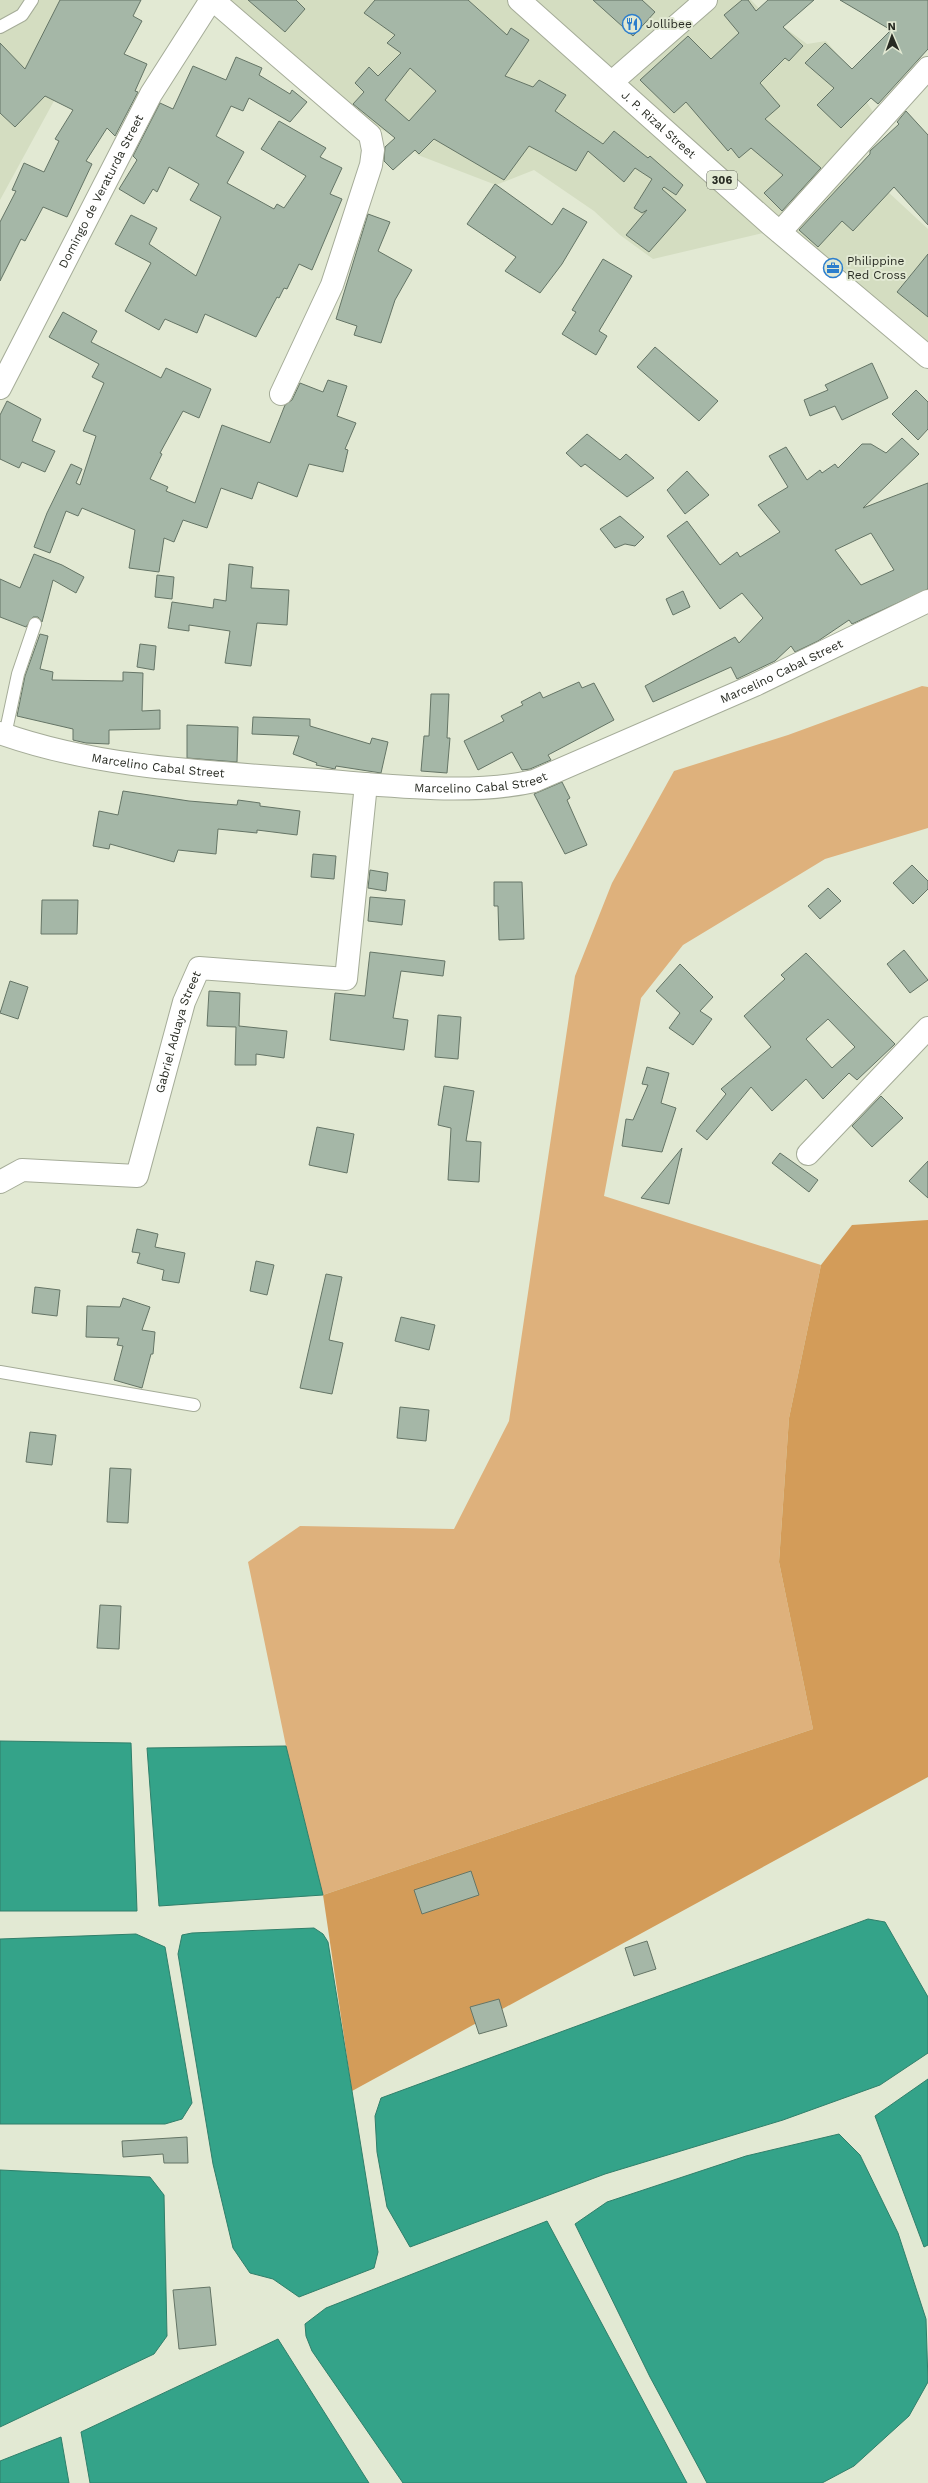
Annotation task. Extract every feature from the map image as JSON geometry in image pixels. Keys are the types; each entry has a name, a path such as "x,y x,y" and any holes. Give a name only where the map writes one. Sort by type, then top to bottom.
{"street":[{"name":"Domingo de Veraturda Street","path":"0,388 151,94 212,0"},
{"path":"212,0 370,135 370,165 332,285 281,394"},
{"name":"J. P. Rizal Street","path":"519,0 780,232 928,357"},
{"path":"612,82 706,0"},
{"path":"780,232 928,68"},
{"name":"Marcelino Cabal Street","path":"3,734 80,756 194,771 366,784 479,789 513,786 534,781 755,685 928,601"},
{"name":"Gabriel Aduaya Street","path":"0,1182 22,1170 137,1176 184,1002 199,968 346,979 366,784"},
{"path":"808,1154 928,1028"}],"lane":[{"path":"0,27 22,15 32,0"},
{"path":"3,734 18,674 36,624"},
{"path":"0,1372 194,1405"}],"shaded area":[{"path":"0,0 109,0 0,200"},
{"path":"224,0 513,0 751,212 763,233 653,259 620,235 594,211 534,170 496,185 418,155 396,136 377,128"},
{"path":"520,0 751,0 775,25 785,28 807,44 826,41 837,54 876,117 845,152 928,229 928,356"},
{"path":"922,686 928,687 928,828 825,859 683,945 641,998 604,1196 821,1265 789,1418 779,1562 813,1729 323,1895 286,1746 248,1562 300,1526 454,1529 509,1421 575,976 612,883 674,771 788,735"},
{"path":"928,1220 928,1777 352,2091 323,1895 813,1729 779,1562 789,1418 821,1265 852,1225"}],"water":[{"path":"0,1741 131,1743 137,1911 0,1911"},
{"path":"286,1746 323,1895 159,1906 147,1748"},
{"path":"868,1919 885,1922 928,1997 928,2053 880,2085 783,2120 605,2174 410,2247 387,2207 377,2152 375,2116 381,2098"},
{"path":"314,1928 323,1934 328,1942 378,2252 374,2268 299,2297 273,2279 250,2273 233,2248 213,2164 178,1954 182,1935 192,1933"},
{"path":"136,1934 165,1947 192,2103 182,2119 165,2124 0,2124 0,1939"},
{"path":"928,2079 928,2245 924,2247 875,2116"},
{"path":"839,2134 860,2155 898,2233 926,2319 928,2382 909,2416 854,2466 822,2483 707,2483 650,2377 575,2224 607,2202 746,2156"},
{"path":"0,2170 150,2177 164,2195 167,2336 154,2354 0,2427"},
{"path":"547,2221 687,2483 403,2483 312,2351 306,2336 305,2324 326,2308"},
{"path":"278,2339 369,2483 90,2483 81,2432"},
{"path":"61,2437 69,2483 0,2483 0,2461"}],"building":[{"path":"60,0 141,0 133,16 142,21 124,54 147,64 135,91 138,92 115,136 107,128 86,161 92,164 67,217 43,207 25,241 21,239 0,281 0,222 16,191 12,190 24,163 44,172 59,141 55,139 73,110 45,96 15,127 0,113 0,43 25,69"},
{"path":"248,0 296,0 305,9 285,32"},
{"path":"375,0 468,0 507,35 511,28 529,40 505,76 533,87 539,80 566,95 555,111 603,144 614,131 648,158 650,156 683,185 676,195 664,187 662,189 686,210 649,252 626,235 647,210 642,213 634,208 652,179 635,168 624,182 588,151 576,171 529,146 504,180 434,139 419,154 415,150 393,170 384,161 385,147 395,138 353,104 364,92 355,83 369,67 378,76 401,53 387,43 395,35 364,13","holes":["410,68 436,91 409,121 385,100"]},
{"name":"Jollibee","path":"593,0 642,0 655,12 633,36"},
{"path":"742,0 748,0 756,11 768,0 814,0 783,27 803,46 789,61 785,58 760,83 780,106 765,119 821,168 782,211 764,193 783,175 751,148 739,158 731,148 728,151 686,102 674,113 640,80 688,36 711,59 739,33 724,15"},
{"path":"840,0 928,0 928,49 878,104 871,98 841,128 817,105 834,88 805,63 825,43 852,69 891,30"},
{"path":"236,57 262,68 259,75 290,94 292,90 307,102 290,122 249,98 243,111 231,106 216,136 244,152 227,183 274,209 277,204 284,208 306,176 261,149 279,121 326,148 320,157 342,168 330,194 342,199 312,270 299,264 287,289 284,288 279,298 277,297 256,337 205,314 197,333 165,319 159,330 125,311 151,263 115,244 131,215 157,228 149,244 196,276 221,217 190,200 199,184 169,167 157,192 153,189 144,204 119,189 137,160 133,156 160,103 173,109 193,66 226,80"},
{"path":"906,111 928,135 928,225 894,187 853,231 842,221 818,247 799,230 870,154 870,151 899,124 897,122"},
{"path":"495,184 552,225 563,208 587,222 562,264 540,293 505,271 516,257 467,224"},
{"path":"368,214 390,222 378,251 412,270 395,300 381,343 354,335 357,326 336,319"},
{"path":"928,254 928,317 897,292"},
{"path":"603,259 632,276 599,331 607,336 596,355 562,334 576,312 572,310"},
{"path":"63,312 97,331 91,342 161,378 166,368 211,389 199,418 183,411 160,453 162,454 150,479 168,487 166,491 195,503 222,425 270,443 285,405 292,400 300,383 323,392 328,380 347,386 337,416 356,423 345,449 348,450 343,472 309,464 297,497 258,482 252,499 221,488 207,528 183,520 174,542 164,538 159,572 129,568 135,530 82,508 78,516 66,511 50,553 34,547 47,513 71,464 82,469 76,483 80,485 96,436 83,431 104,383 92,377 99,364 49,337"},
{"path":"655,347 718,401 699,421 637,367"},
{"path":"872,363 888,398 842,420 835,406 810,416 804,400 828,390 825,385"},
{"path":"916,390 928,402 928,429 918,440 892,414"},
{"path":"7,401 41,419 32,441 55,451 45,472 22,462 19,468 0,459 0,415"},
{"path":"587,434 620,460 626,454 654,478 627,497 585,464 581,467 566,453"},
{"path":"902,438 919,454 863,508 928,483 928,589 852,624 849,620 818,641 795,652 791,646 775,661 737,679 731,667 653,702 645,686 735,637 739,643 763,618 742,593 720,609 667,536 687,521 720,565 737,552 740,557 780,532 758,505 788,487 769,456 786,447 807,480 820,470 822,473 835,464 838,468 862,444 871,444 886,453","holes":["871,533 894,570 861,585 835,550"]},
{"path":"687,471 709,495 685,514 667,490"},
{"path":"620,516 644,537 635,546 625,544 615,548 600,529"},
{"path":"34,554 62,565 84,577 76,593 53,580 42,622 38,617 33,617 26,627 0,617 0,579 20,588"},
{"path":"229,564 253,567 251,588 289,590 287,625 257,623 251,666 225,663 230,631 189,625 189,631 168,628 172,602 213,608 214,599 226,601"},
{"path":"157,575 174,577 172,599 155,597"},
{"path":"683,591 690,607 673,615 666,599"},
{"path":"40,634 48,636 40,669 53,672 52,680 123,681 123,672 143,673 142,711 160,710 160,729 109,730 109,744 86,743 73,740 73,729 17,716 25,676"},
{"path":"140,644 156,646 154,670 137,667"},
{"path":"579,682 582,688 594,683 614,720 548,755 551,760 530,769 522,770 512,752 478,770 464,741 504,721 501,716 523,705 521,702 540,692 543,698"},
{"path":"431,694 449,694 447,738 450,738 447,773 421,771 424,736 429,736"},
{"path":"253,717 310,719 310,726 370,744 372,738 388,742 381,773 336,766 335,769 316,765 317,763 293,754 299,736 252,734"},
{"path":"187,725 238,727 237,762 187,758"},
{"path":"562,782 570,798 567,800 587,845 565,854 534,794"},
{"path":"123,791 189,801 237,805 238,800 260,803 260,806 300,811 297,835 257,830 257,833 218,829 216,854 178,850 174,862 110,844 109,849 93,846 99,811 118,815"},
{"path":"313,854 336,856 334,879 311,877"},
{"path":"912,865 928,881 928,889 913,904 893,883"},
{"path":"370,870 388,873 386,891 368,888"},
{"path":"494,882 522,882 524,939 499,940 498,906 494,906"},
{"path":"828,888 841,901 820,919 808,906"},
{"path":"370,897 405,900 402,925 368,921"},
{"path":"42,900 78,900 77,934 41,934"},
{"path":"904,950 928,980 910,993 887,964"},
{"path":"370,952 445,961 443,976 401,971 393,1018 408,1020 404,1050 330,1040 335,993 365,996"},
{"path":"806,953 895,1044 857,1080 849,1073 823,1099 806,1079 772,1111 751,1087 707,1140 696,1131 726,1094 721,1089 771,1047 744,1016 785,979 781,975","holes":["828,1019 855,1047 832,1068 806,1039"]},
{"path":"680,964 713,997 700,1011 712,1019 693,1045 669,1028 680,1013 656,991"},
{"path":"10,981 28,987 18,1019 0,1013"},
{"path":"209,991 240,993 239,1026 287,1031 284,1058 256,1054 256,1065 235,1065 236,1027 207,1026"},
{"path":"438,1015 461,1017 458,1059 435,1057"},
{"path":"647,1067 669,1073 661,1103 676,1108 662,1152 622,1146 626,1119 633,1120 648,1085 642,1084"},
{"path":"444,1086 474,1091 466,1141 481,1142 479,1182 448,1180 451,1128 438,1125"},
{"path":"881,1096 903,1118 872,1147 852,1126"},
{"path":"317,1127 354,1134 347,1173 309,1165"},
{"path":"682,1148 669,1204 641,1198"},
{"path":"780,1153 818,1180 809,1192 772,1163"},
{"path":"928,1161 928,1198 909,1181"},
{"path":"137,1229 158,1234 155,1247 185,1253 179,1283 162,1280 164,1270 137,1263 140,1253 132,1252"},
{"path":"256,1261 274,1265 267,1295 250,1291"},
{"path":"326,1274 342,1277 329,1340 343,1343 332,1394 300,1388"},
{"path":"35,1287 60,1290 57,1316 32,1313"},
{"path":"123,1298 150,1307 142,1330 155,1332 153,1354 151,1354 142,1388 114,1380 123,1346 117,1345 119,1338 86,1337 87,1306 120,1307"},
{"path":"401,1317 435,1325 429,1350 395,1341"},
{"path":"400,1407 429,1410 426,1441 397,1438"},
{"path":"30,1432 56,1435 52,1465 26,1462"},
{"path":"110,1468 131,1469 128,1523 107,1522"},
{"path":"100,1605 121,1606 119,1649 97,1648"},
{"path":"471,1871 479,1895 422,1914 414,1890"},
{"path":"647,1941 656,1969 634,1976 625,1948"},
{"path":"499,1999 507,2026 479,2034 470,2007"},
{"path":"187,2137 188,2163 164,2163 163,2154 123,2157 122,2141"},
{"path":"210,2287 216,2345 179,2349 173,2290"}],"place":[{"name":"Jollibee","path":"632,24"},
{"name":"Philippine Red Cross","path":"833,268"}]}
